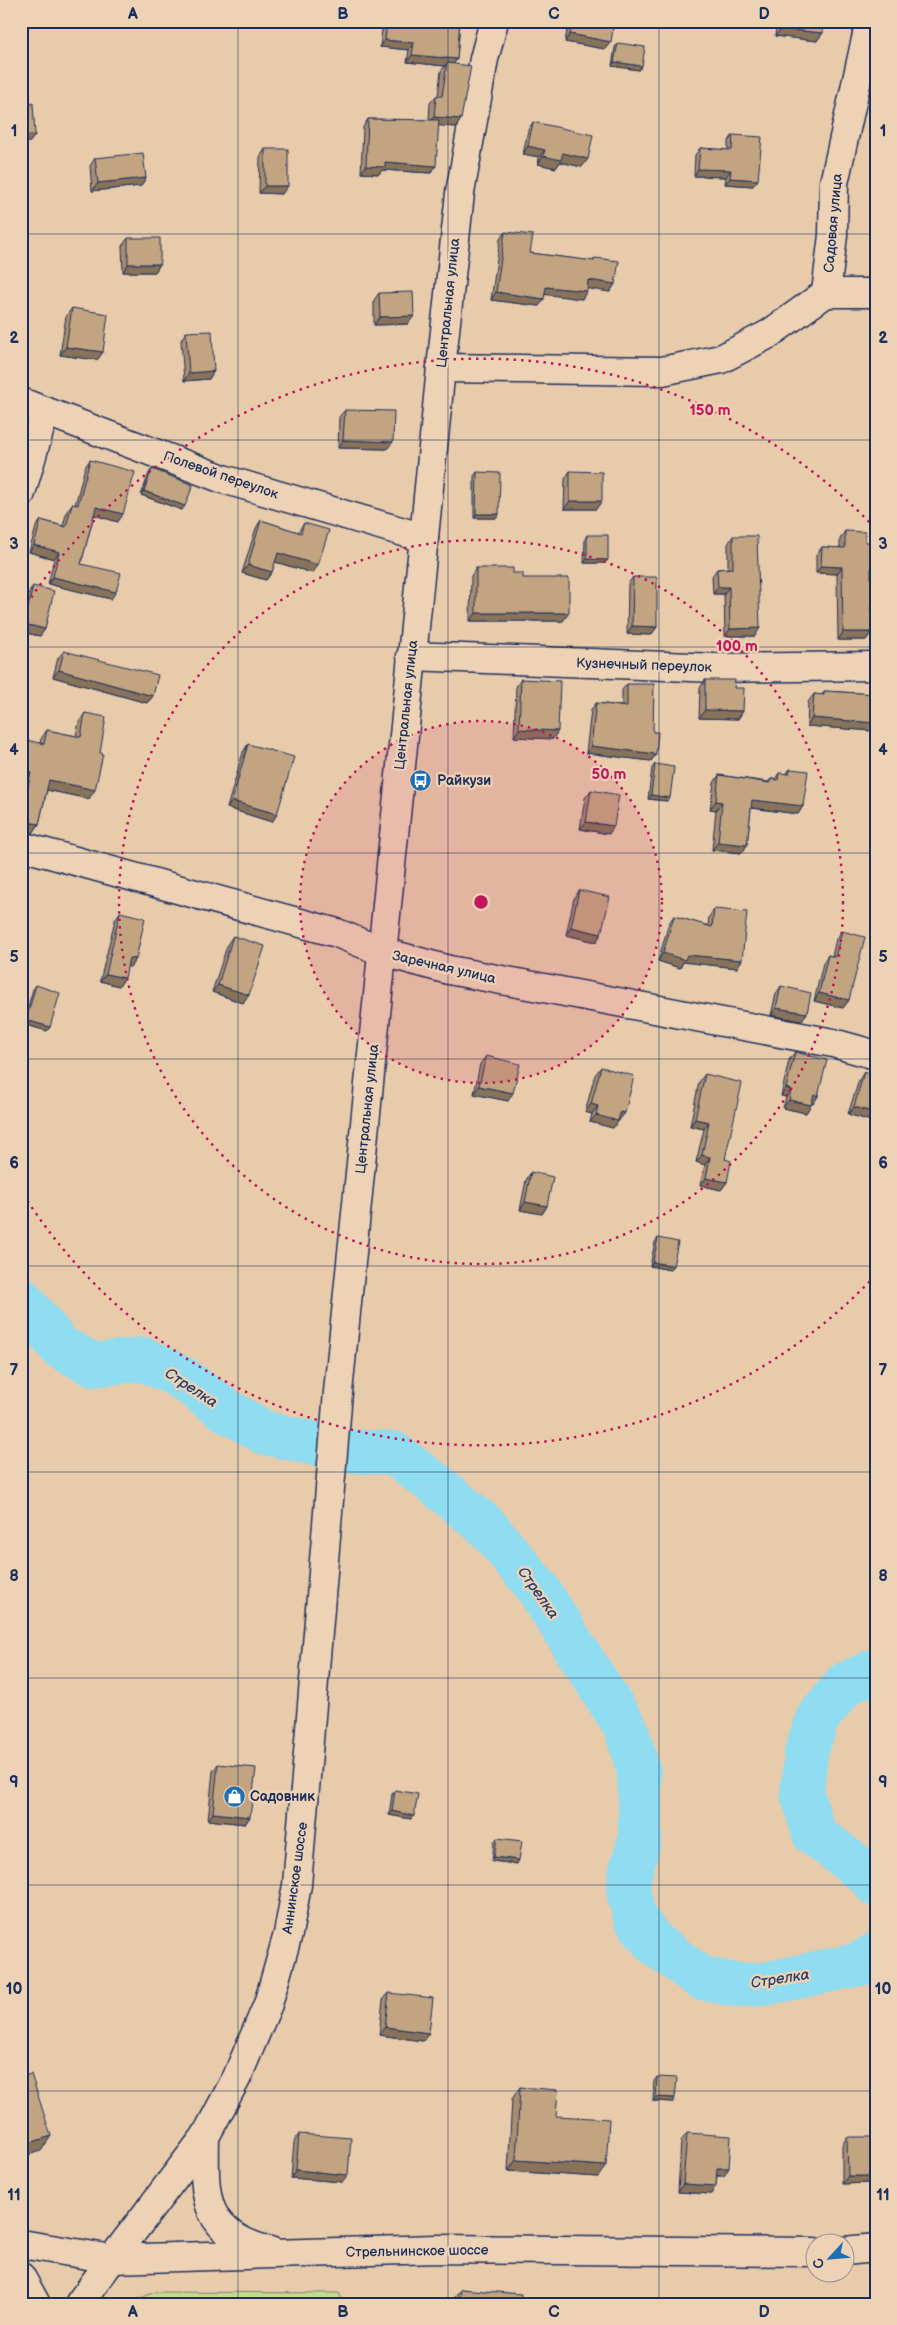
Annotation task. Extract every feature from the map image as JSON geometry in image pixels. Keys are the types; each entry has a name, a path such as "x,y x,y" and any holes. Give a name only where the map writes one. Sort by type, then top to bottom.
{"main road":[{"name":"Центральная улица","path":"329,1510 338,1392 440,368 460,193 484,59 494,21"},
{"name":"Садовая улица","path":"440,368 662,371 721,359 768,334 826,293 834,236 834,183 866,79 870,21"},
{"path":"826,293 876,293"},
{"path":"21,493 33,406"},
{"name":"Полевой переулок","path":"33,406 223,479 424,538"},
{"name":"Кузнечный переулок","path":"411,656 716,668 876,666"},
{"name":"Заречная улица","path":"21,846 337,934 382,952 449,970 833,1043 876,1055"},
{"name":"Аннинское шоссе","path":"79,2304 205,2136 237,2077 268,2004 288,1934 297,1885 305,1810 314,1660 329,1510"},
{"path":"205,2136 207,2195 212,2215 227,2232 251,2246 283,2254"},
{"name":"Стрельнинское шоссе","path":"21,2244 112,2259 436,2249 804,2252"},
{"path":"854,2250 876,2248"},
{"path":"21,2276 36,2304"}],"green space":[{"path":"155,2292 339,2293 344,2304 127,2304"}],"building":[{"path":"387,21 460,21 457,59 412,55 414,43 385,40"},
{"path":"572,21 614,21 611,42 570,34"},
{"path":"782,21 824,21 823,33 781,29"},
{"path":"618,43 645,47 642,66 614,62"},
{"path":"24,63 27,104 33,103 35,135 21,136 21,64"},
{"path":"447,63 471,66 461,119 434,117 436,96 442,96"},
{"path":"368,119 439,120 436,166 385,162 385,167 366,166"},
{"path":"533,122 593,135 588,159 563,153 561,160 543,156 545,150 528,146"},
{"path":"733,135 762,137 758,180 730,178 731,170 698,169 700,148 732,150"},
{"path":"265,149 288,149 288,186 265,186"},
{"path":"143,153 146,178 98,183 95,158"},
{"path":"505,232 533,235 530,253 594,261 595,258 619,261 615,284 588,280 587,291 546,287 544,299 496,292"},
{"path":"128,238 160,238 160,264 128,264"},
{"path":"413,292 414,316 380,317 379,293"},
{"path":"72,308 108,314 103,352 66,347"},
{"path":"212,331 214,371 189,373 186,332"},
{"path":"345,410 394,411 393,442 343,440"},
{"path":"90,460 135,472 123,514 96,507 81,564 121,573 116,592 53,577 59,552 34,545 41,520 66,527 72,504 78,505"},
{"path":"152,469 193,485 185,506 144,491"},
{"path":"570,471 602,472 602,501 570,501"},
{"path":"477,472 500,473 499,514 476,514"},
{"path":"261,520 301,533 304,523 329,530 318,565 278,553 272,572 248,565"},
{"path":"845,531 865,532 865,542 874,542 873,568 871,568 872,632 843,632 842,567 821,566 822,547 845,548"},
{"path":"587,535 608,535 608,560 587,559"},
{"path":"733,536 757,536 760,628 730,629 729,587 718,587 717,569 733,568"},
{"path":"476,568 513,568 513,573 523,573 523,578 569,578 569,613 476,613"},
{"path":"633,577 657,577 657,627 632,626"},
{"path":"33,586 54,591 45,629 24,624"},
{"path":"64,651 158,675 153,696 59,670"},
{"path":"521,679 560,681 558,731 519,729"},
{"path":"705,680 735,680 734,688 744,688 743,711 705,710"},
{"path":"627,684 654,684 653,732 658,732 656,754 591,746 596,703 627,707"},
{"path":"824,691 876,694 876,723 812,718 814,694 824,695"},
{"path":"85,713 106,717 100,753 103,754 95,790 49,780 39,824 21,821 31,772 21,770 21,739 44,744 47,730 81,737"},
{"path":"248,744 294,757 277,814 232,801"},
{"path":"655,764 674,767 670,798 651,795"},
{"path":"790,769 808,771 803,806 752,800 747,845 718,842 722,802 716,801 719,775 770,783 771,779 778,780 779,773 789,774"},
{"path":"591,790 619,795 614,826 586,822"},
{"path":"579,890 610,897 601,934 571,927"},
{"path":"714,909 747,912 742,960 687,955 685,960 663,953 674,916 712,927"},
{"path":"120,912 145,918 136,959 129,958 125,978 106,974"},
{"path":"842,931 865,937 849,1000 819,993 828,955 835,957"},
{"path":"233,936 265,946 249,995 218,985"},
{"path":"36,985 60,993 50,1027 26,1020"},
{"path":"781,986 811,993 807,1013 776,1008"},
{"path":"795,1052 827,1060 818,1096 814,1095 811,1105 789,1100 791,1090 786,1088"},
{"path":"486,1056 520,1064 513,1093 479,1086"},
{"path":"601,1067 634,1076 625,1113 620,1112 618,1121 596,1115 598,1106 591,1104"},
{"path":"864,1072 876,1076 876,1113 854,1107"},
{"path":"705,1074 742,1083 725,1159 731,1161 727,1182 706,1178 710,1157 702,1155 709,1122 695,1119"},
{"path":"531,1172 553,1177 547,1206 525,1202"},
{"path":"658,1238 678,1242 673,1266 653,1262"},
{"path":"218,1764 256,1768 250,1817 213,1813"},
{"path":"395,1790 418,1794 414,1816 392,1811"},
{"path":"497,1838 522,1841 519,1860 494,1857"},
{"path":"389,1993 433,1998 429,2033 385,2027"},
{"path":"31,2074 51,2136 21,2146 21,2077"},
{"path":"657,2077 677,2078 675,2098 656,2097"},
{"path":"520,2087 558,2090 556,2116 609,2119 606,2166 516,2160"},
{"path":"687,2133 731,2136 729,2168 717,2168 716,2186 683,2184"},
{"path":"299,2134 351,2138 348,2175 296,2170"},
{"path":"847,2137 875,2137 875,2176 848,2176"},
{"path":"461,2289 521,2294 520,2304 460,2304"}],"waterway":[{"name":"Стрелка","path":"21,1299 60,1347 94,1365 143,1359 182,1378 224,1409 265,1433 349,1451 393,1453 435,1484 487,1527 536,1586 626,1728 639,1772 640,1803 640,1838 630,1874 628,1891 635,1918 654,1943 701,1978 736,1985 764,1984 860,1964 876,1954"},
{"name":"Стрелка","path":"876,1670 845,1684 817,1719 806,1753 802,1793 814,1834 869,1876 876,1885"}],"place":[{"name":"Райкузи","path":"421,780"},
{"name":"Садовник","path":"234,1796"}]}
